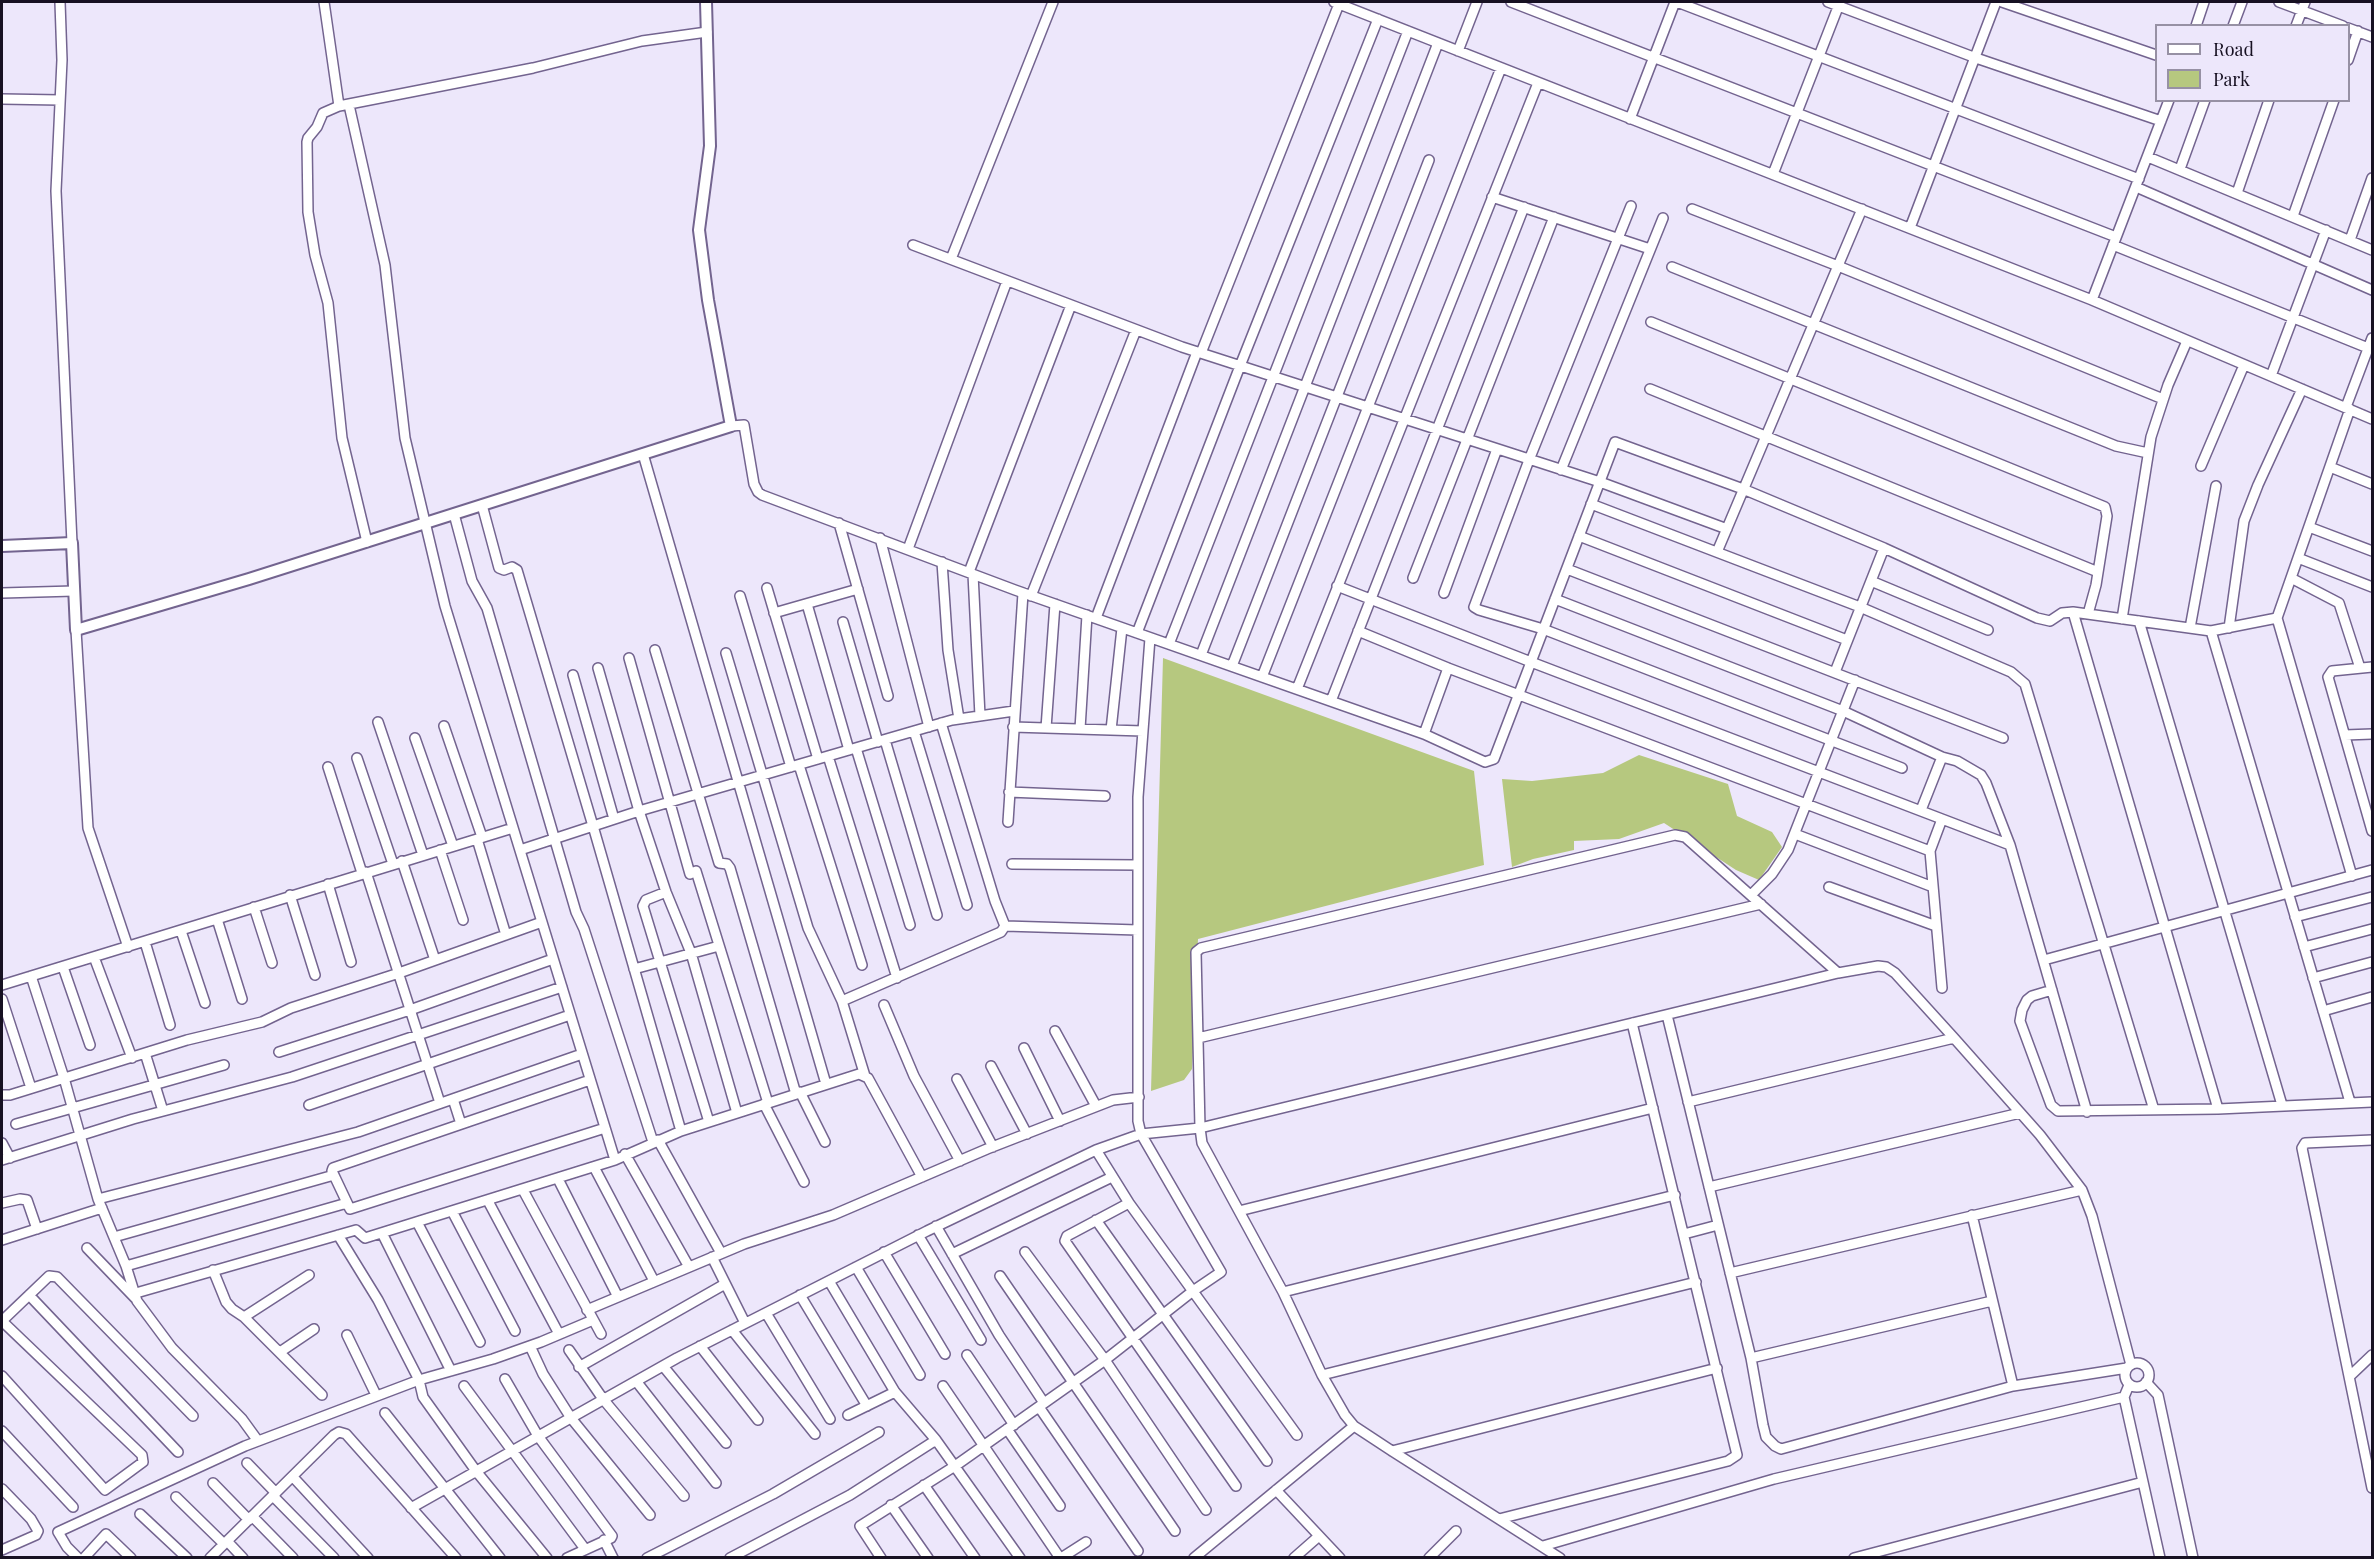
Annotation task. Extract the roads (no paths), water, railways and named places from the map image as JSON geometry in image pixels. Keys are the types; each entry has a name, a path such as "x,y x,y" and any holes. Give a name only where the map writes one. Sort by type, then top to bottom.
{"street":[{"path":"60,2 60,100 56,191 74,591 88,828 128,947"},
{"path":"324,2 339,106"},
{"path":"706,2 710,146 699,230 708,300 731,426"},
{"path":"951,259 1053,2"},
{"path":"1458,51 1477,2"},
{"path":"1511,2 1934,166 2368,348"},
{"path":"1630,119 1676,2 1956,109 2137,183 2373,290"},
{"path":"1828,2 1840,4 1976,58 2162,122"},
{"path":"1910,228 1996,2"},
{"path":"2002,2 2155,54"},
{"path":"2234,24 2242,2"},
{"path":"2279,2 2303,6 2339,24"},
{"path":"1080,729 1092,617 1337,3 2092,300 2373,419"},
{"path":"2196,24 2200,3"},
{"path":"1773,174 1840,4"},
{"path":"2297,24 2303,6"},
{"path":"1137,633 1378,19"},
{"path":"2350,28 2373,37"},
{"path":"1169,644 1408,31"},
{"path":"367,542 342,438 327,303 315,255 308,213 308,138 317,127 323,113 339,106 533,68 590,52 654,38 706,32"},
{"path":"2350,57 2358,32"},
{"path":"1201,655 1438,43"},
{"path":"1262,677 1500,68"},
{"path":"1297,689 1538,83"},
{"path":"2,99 60,100"},
{"path":"2092,300 2168,102"},
{"path":"2180,169 2204,102"},
{"path":"2237,193 2269,102"},
{"path":"2293,216 2333,102"},
{"path":"349,105 385,265 405,438 445,606 615,1160"},
{"path":"2148,157 2373,250"},
{"path":"1232,666 1429,160"},
{"path":"2350,240 2373,178"},
{"path":"1492,197 1650,249"},
{"path":"1631,206 1529,460 1474,607 1543,629 1902,768"},
{"path":"1330,701 1524,207"},
{"path":"1692,209 2163,399"},
{"path":"1717,552 1862,209"},
{"path":"1413,578 1554,217"},
{"path":"1561,470 1663,218"},
{"path":"2271,376 2326,230"},
{"path":"913,245 1199,353 1600,482 1727,529"},
{"path":"1672,267 1814,322 2116,446 2148,453"},
{"path":"908,549 1007,280"},
{"path":"980,716 971,573 1071,305"},
{"path":"1650,322 2105,507 2106,516 2098,572 2088,614"},
{"path":"1008,822 1014,711 1027,594 1136,330"},
{"path":"2352,876 2277,618 2373,338"},
{"path":"2122,619 2148,453 2163,399 2187,341"},
{"path":"2201,465 2244,364"},
{"path":"1650,389 2098,572"},
{"path":"2229,628 2244,521 2302,389"},
{"path":"76,630 367,542 731,426 744,425 754,484 758,492 1027,594 1424,734 1485,762 1494,759 1615,442 1743,489 1884,548 2037,618 2050,621 2062,613 2073,612 2211,631 2277,618"},
{"path":"1444,593 1497,450"},
{"path":"643,454 826,1084"},
{"path":"2330,467 2373,484"},
{"path":"2190,628 2216,486"},
{"path":"1591,504 1860,607 2010,672 2025,684 2154,1110"},
{"path":"482,506 499,568 517,570 594,826 681,1131"},
{"path":"454,514 472,581 485,603 490,619 554,839 656,1141 717,1255 725,1284 745,1323"},
{"path":"839,523 888,696"},
{"path":"2309,527 2373,551"},
{"path":"1579,536 1847,640"},
{"path":"880,538 929,727"},
{"path":"2,546 72,543"},
{"path":"1836,672 1884,548"},
{"path":"2298,558 2373,587"},
{"path":"942,562 948,650 959,719"},
{"path":"1567,569 2003,738"},
{"path":"2291,578 2338,601 2360,668"},
{"path":"1871,581 1988,630"},
{"path":"1337,586 2010,845"},
{"path":"767,588 897,978"},
{"path":"774,613 858,590"},
{"path":"2,593 74,591"},
{"path":"740,597 862,965"},
{"path":"1555,599 1843,711 1942,757 1957,761 1981,775 2010,845 2087,1112"},
{"path":"807,604 910,925"},
{"path":"1046,728 1055,604"},
{"path":"2073,612 2218,1109"},
{"path":"2139,621 2282,1105"},
{"path":"843,622 937,915"},
{"path":"1111,730 1122,628"},
{"path":"1358,631 1518,695 1930,851"},
{"path":"2211,631 2350,1102"},
{"path":"880,1557 859,1527 891,1504 955,1466 1105,1360 1221,1272 1141,1134 1138,1121 1138,797 1150,638"},
{"path":"656,650 719,863 727,864 730,868 798,1093 825,1142"},
{"path":"726,653 808,928 842,1001 865,1076 922,1177"},
{"path":"629,658 690,874 696,871 766,1104 804,1182"},
{"path":"2373,667 2332,671 2328,675 2345,735 2368,800 2373,831"},
{"path":"598,668 639,811 666,892 691,953 737,1113"},
{"path":"1424,734 1448,668"},
{"path":"573,675 614,819"},
{"path":"1751,895 1772,874 1788,850 1855,680"},
{"path":"520,850 639,811 941,723 1014,711"},
{"path":"378,722 423,855"},
{"path":"941,723 995,901 1005,926"},
{"path":"444,726 506,935"},
{"path":"1013,727 1143,731"},
{"path":"914,731 967,905"},
{"path":"2345,735 2373,734"},
{"path":"416,738 453,846"},
{"path":"1921,810 1942,757"},
{"path":"357,758 435,960"},
{"path":"328,767 399,973 440,1103"},
{"path":"1009,792 1105,796"},
{"path":"1942,819 1930,851 1942,988"},
{"path":"2,985 513,828"},
{"path":"1795,834 1933,887"},
{"path":"1560,1557 1354,1426 1322,1375 1283,1292 1202,1143 1195,956 1201,948 1670,835 1685,837 1838,973"},
{"path":"440,850 463,920"},
{"path":"1012,864 1138,865"},
{"path":"2043,960 2373,870"},
{"path":"328,884 351,962"},
{"path":"1829,887 1936,926"},
{"path":"666,892 646,900 643,904 709,1122"},
{"path":"290,895 315,975"},
{"path":"2295,917 2373,897"},
{"path":"1198,1038 1761,904"},
{"path":"254,907 272,963"},
{"path":"217,919 242,999"},
{"path":"2,1095 10,1095 187,1040 262,1022 291,1008 399,973 542,922"},
{"path":"842,1001 1001,932 1005,926"},
{"path":"1005,926 1138,930"},
{"path":"2304,947 2373,929"},
{"path":"181,931 205,1003"},
{"path":"145,942 170,1025"},
{"path":"634,969 719,946"},
{"path":"94,957 132,1058"},
{"path":"279,1052 410,1010 553,959"},
{"path":"2313,978 2373,962"},
{"path":"411,1508 700,1346 936,1226 1096,1150 1141,1134 1200,1128 1838,973 1878,966 1886,967 1895,973 2020,1113 2082,1190 2092,1216 2129,1366 2125,1377 2129,1385 2124,1397 2160,1557"},
{"path":"63,967 90,1045"},
{"path":"31,976 64,1078 100,1204 126,1266 136,1297"},
{"path":"2,1143 6,1159 163,1111 292,1077 418,1037 562,987"},
{"path":"2052,990 2032,996 2027,1000 2020,1020 2051,1105 2058,1111 2218,1109 2373,1102"},
{"path":"2323,1011 2373,997"},
{"path":"2,999 31,1088"},
{"path":"884,1005 914,1076 960,1161"},
{"path":"309,1105 570,1015"},
{"path":"1667,1015 1751,1358 1766,1437 1781,1449 2013,1386 2140,1363 2147,1369 2148,1378 2138,1387 2129,1385"},
{"path":"1498,1519 1734,1458 1737,1452 1632,1023"},
{"path":"1055,1031 1096,1106"},
{"path":"1688,1102 1954,1038"},
{"path":"1024,1048 1060,1120"},
{"path":"145,1053 163,1111"},
{"path":"2,1240 100,1204 358,1132 582,1054"},
{"path":"16,1124 224,1065"},
{"path":"991,1066 1027,1134"},
{"path":"136,1297 213,1270 356,1230 364,1238 488,1201 615,1160 681,1131 859,1074 865,1076"},
{"path":"957,1079 993,1147"},
{"path":"590,1080 333,1168 334,1175 350,1209 605,1128"},
{"path":"587,1310 717,1255 833,1215 1096,1106 1113,1100 1139,1097"},
{"path":"453,1098 461,1124"},
{"path":"1239,1211 1653,1108"},
{"path":"1709,1187 2020,1113"},
{"path":"2373,1140 2305,1143 2302,1148 2373,1488"},
{"path":"1096,1150 1129,1203 1297,1435"},
{"path":"625,1154 689,1267"},
{"path":"594,1167 654,1281"},
{"path":"114,1237 334,1175"},
{"path":"952,1254 1112,1177"},
{"path":"558,1179 618,1296"},
{"path":"523,1190 601,1334"},
{"path":"1730,1273 2082,1190"},
{"path":"1283,1292 1675,1195"},
{"path":"2,1203 20,1199 27,1200 37,1229"},
{"path":"488,1201 559,1334"},
{"path":"126,1266 347,1203"},
{"path":"1129,1203 1067,1236 1065,1241 1236,1486"},
{"path":"452,1211 515,1331"},
{"path":"1972,1215 2013,1386"},
{"path":"1096,1220 1268,1461"},
{"path":"417,1222 480,1342"},
{"path":"1684,1234 1718,1225"},
{"path":"936,1226 1041,1405 1138,1551"},
{"path":"382,1233 451,1371"},
{"path":"338,1235 378,1300 419,1380 423,1397 476,1471 547,1557"},
{"path":"918,1235 981,1340"},
{"path":"87,1248 136,1297 172,1348 242,1419 258,1441"},
{"path":"884,1252 945,1354"},
{"path":"1024,1252 1105,1360 1206,1510"},
{"path":"856,1267 920,1375"},
{"path":"213,1270 226,1302 234,1312 244,1317 322,1395"},
{"path":"244,1317 309,1275"},
{"path":"2,1376 105,1490 143,1462 142,1455 2,1321 49,1276 57,1277 193,1416"},
{"path":"1000,1276 1174,1532"},
{"path":"828,1281 894,1392 936,1440 1020,1557"},
{"path":"1322,1375 1696,1282"},
{"path":"579,1367 725,1284"},
{"path":"29,1295 178,1452"},
{"path":"800,1295 867,1406"},
{"path":"1751,1358 1992,1301"},
{"path":"766,1312 831,1419"},
{"path":"78,1557 67,1547 58,1532 258,1441 376,1395 530,1346 592,1320"},
{"path":"280,1352 315,1329"},
{"path":"732,1330 814,1434"},
{"path":"347,1335 376,1395"},
{"path":"530,1346 543,1374 571,1418 650,1515"},
{"path":"700,1346 758,1420"},
{"path":"569,1350 603,1400 684,1496"},
{"path":"967,1355 1060,1506"},
{"path":"2350,1376 2373,1355"},
{"path":"663,1366 726,1443"},
{"path":"1392,1451 1717,1368"},
{"path":"505,1379 538,1436 612,1536 567,1557"},
{"path":"636,1381 716,1483"},
{"path":"2146,1382 2158,1395 2193,1557"},
{"path":"464,1386 585,1549"},
{"path":"943,1386 1060,1557 1086,1542"},
{"path":"848,1415 894,1392"},
{"path":"1543,1546 1774,1479 2124,1397"},
{"path":"385,1413 500,1557"},
{"path":"1194,1557 1354,1426"},
{"path":"2,1431 73,1507"},
{"path":"210,1557 334,1435 342,1432 456,1557"},
{"path":"647,1557 773,1494 879,1432"},
{"path":"730,1557 742,1555 850,1495 936,1440"},
{"path":"247,1463 274,1495 334,1557"},
{"path":"293,1477 368,1557"},
{"path":"1854,1557 2143,1482"},
{"path":"213,1484 293,1557"},
{"path":"924,1485 975,1557"},
{"path":"2,1489 31,1519 38,1532 2,1550"},
{"path":"1276,1490 1340,1557"},
{"path":"176,1497 243,1557"},
{"path":"891,1504 928,1557"},
{"path":"140,1514 187,1557"},
{"path":"1429,1557 1456,1532"},
{"path":"84,1557 106,1534 131,1557"},
{"path":"1294,1557 1319,1536"},
{"path":"604,1540 613,1557"}]}
